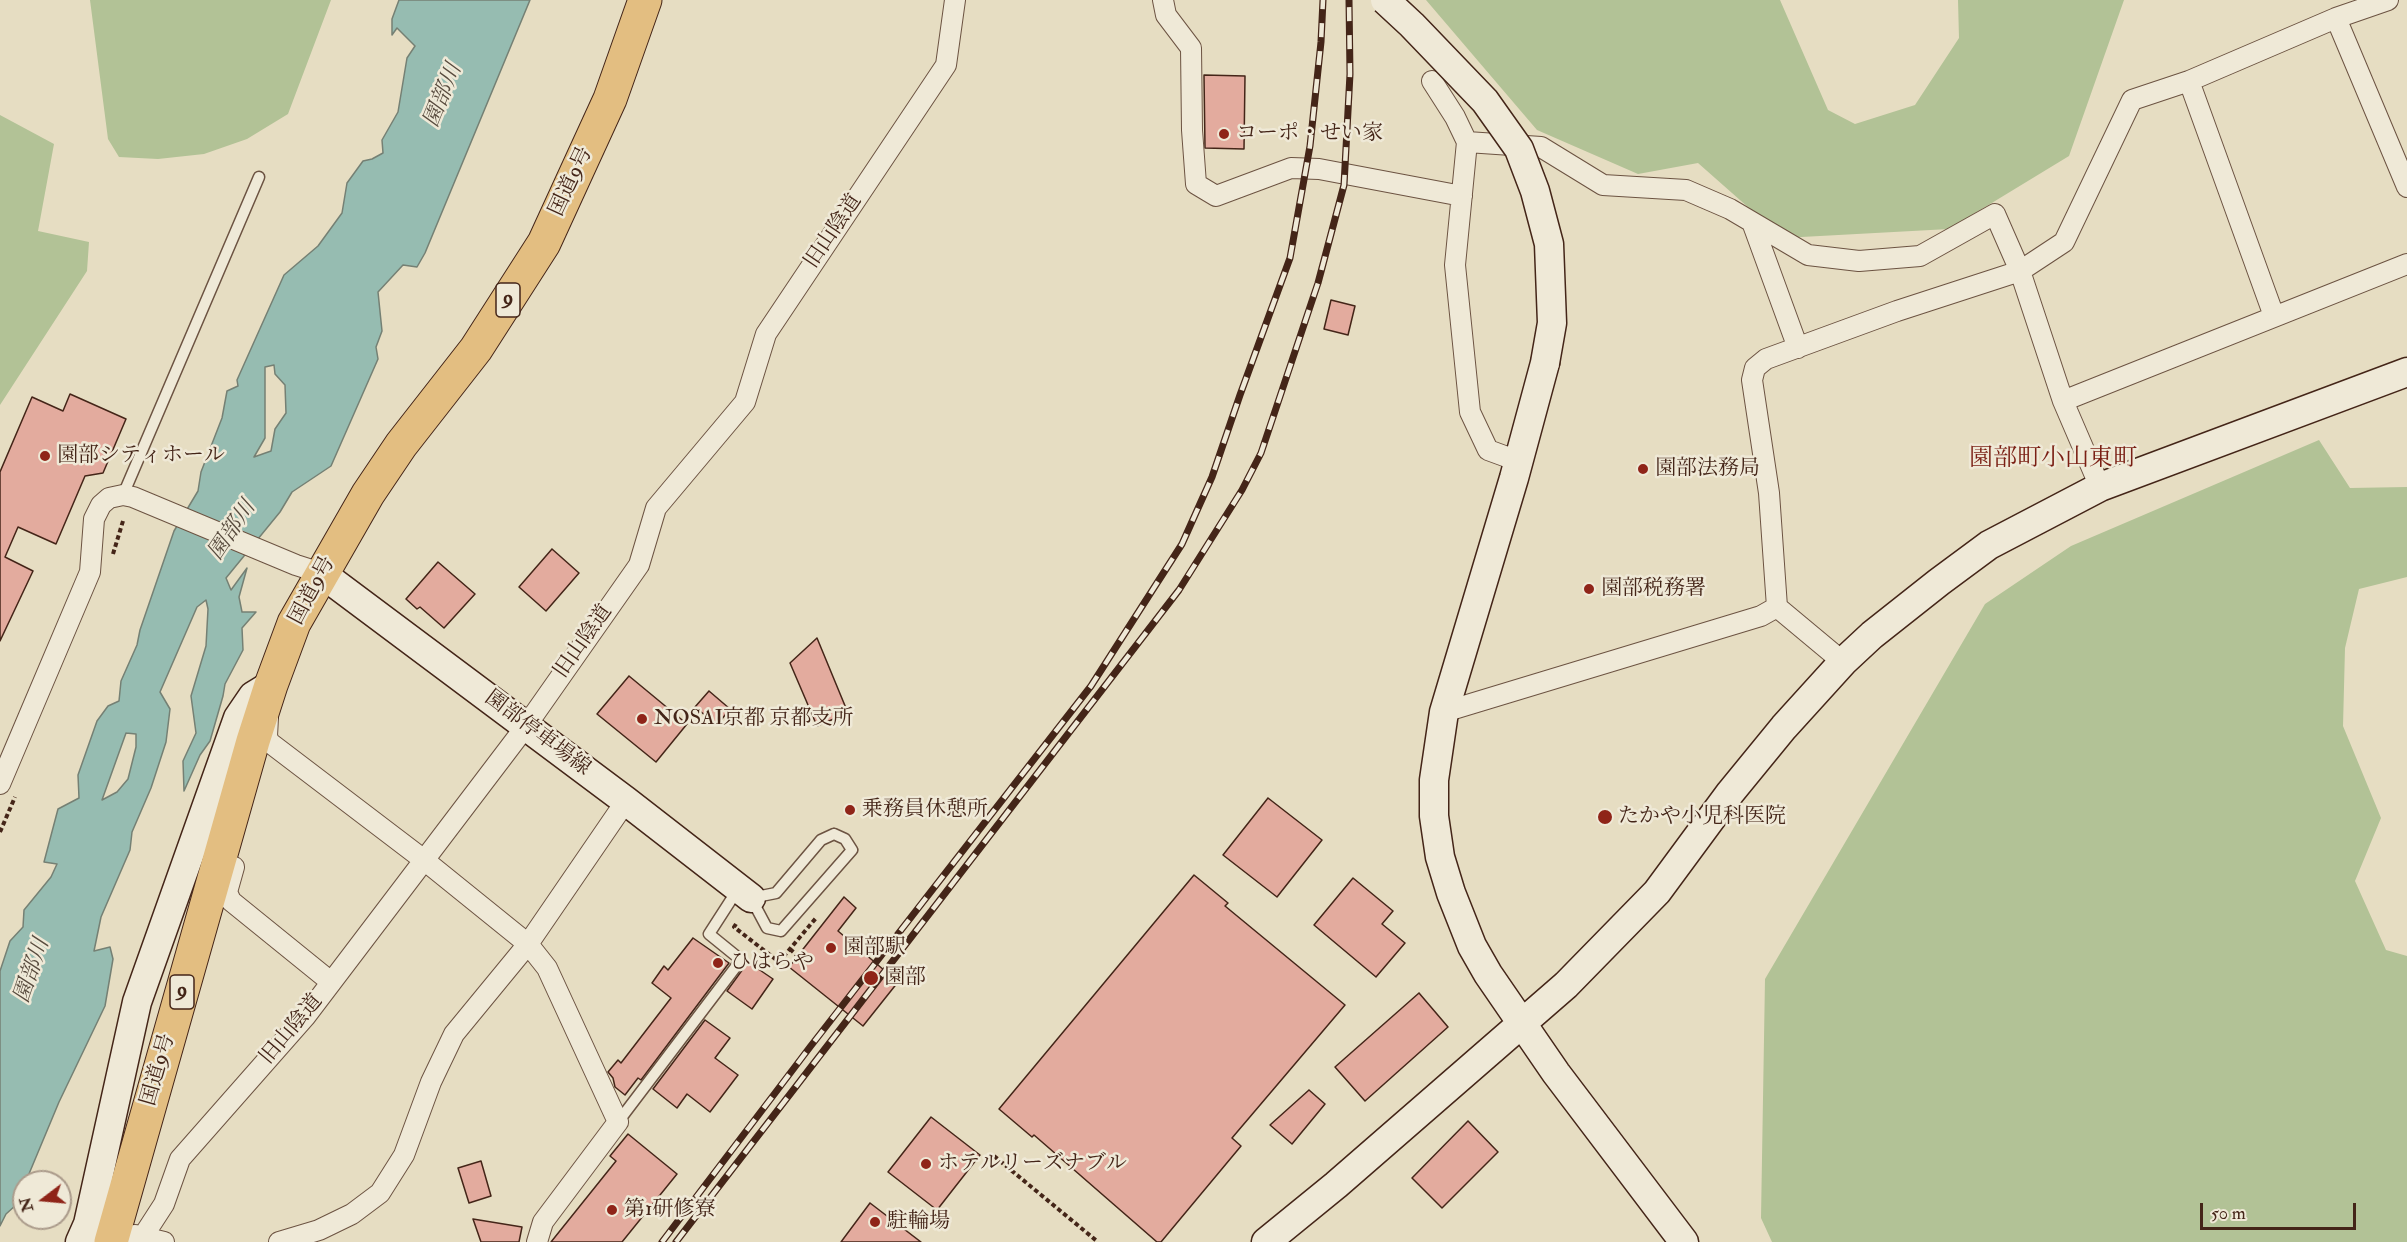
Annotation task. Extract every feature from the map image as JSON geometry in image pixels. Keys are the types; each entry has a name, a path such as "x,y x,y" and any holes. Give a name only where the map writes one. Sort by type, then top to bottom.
{"highway":[{"name":"国道9号","path":"109,1235 271,685 294,622 309,569 476,348 544,243 610,99 645,0"}],"street":[{"name":"旧山陰道","path":"109,1235 164,1204 180,1159 305,1017 526,726 639,565 656,508 745,402 766,334 946,65 955,0"},
{"path":"1162,0 1166,15 1191,48 1192,130 1196,184 1216,196 1291,168 1319,169 1462,196"},
{"path":"1385,0 1485,101 1519,149 1535,191 1549,244 1552,323 1545,363 1444,712 1434,780 1434,816 1440,857 1451,893 1472,946 1488,974 1556,1073 1684,1242"},
{"path":"1843,662 1777,606 1769,493 1752,380 1755,368 1766,359 1897,311 2020,272 2064,242 2132,100 2189,81 2336,18 2388,0"},
{"path":"2336,18 2407,187"},
{"path":"1432,81 1455,117 1467,142 1455,266 1470,412 1488,450 1518,461"},
{"path":"2189,81 2274,316"},
{"path":"1467,142 1541,147 1603,185 1686,190 1730,209 1808,255 1859,261 1920,256 1995,214 2020,272 2063,401 2100,487"},
{"path":"1752,222 1798,348"},
{"path":"2063,401 2407,264"},
{"path":"1266,1242 1524,1024 1611,941 1657,892 1743,777 1843,662 1872,635 1989,545 2100,487 2407,372"},
{"path":"0,784 90,572 94,519 101,505 110,498 123,495 133,497 309,569"},
{"name":"園部停車場線","path":"309,569 526,726 745,893"},
{"path":"1444,712 1761,616 1777,606"},
{"path":"271,685 267,736 269,742 227,892 231,901 331,982"},
{"path":"269,742 424,860 528,944 547,968 618,1122 543,1222 537,1242"},
{"path":"279,1242 319,1230 352,1214 380,1193 404,1155 431,1082 454,1034 528,944 626,801"},
{"path":"109,1235 164,1242"}],"lane":[{"path":"123,495 259,177"},
{"path":"618,1122 741,960 709,934 745,893 776,893 821,840 834,834 845,839 852,850 781,932 767,928 745,893"}],"path":[{"path":"790,950 805,963"},
{"path":"994,1156 1098,1242"}],"green space":[{"path":"90,0 331,0 288,114 247,139 204,154 158,159 119,157 108,139"},
{"path":"1426,0 1780,0 1828,110 1855,124 1915,105 1959,38 1958,0 2124,0 2069,156 1949,229 1783,238 1698,163 1638,174 1537,130"},
{"path":"0,115 54,144 38,231 89,242 87,271 0,405"},
{"path":"2319,440 2350,488 2407,487 2407,577 2359,589 2345,648 2343,726 2381,818 2355,881 2386,950 2407,956 2407,1242 1772,1242 1761,1218 1765,979 1985,604 2071,546"}],"water":[{"name":"園部川","path":"399,0 530,0 425,253 417,267 403,265 378,292 382,331 376,347 378,359 331,466 292,492 280,512 226,578 231,590 247,568 239,597 242,612 256,612 242,628 243,650 225,684 210,741 200,755 184,791 183,761 196,733 191,696 206,646 208,609 206,600 197,607 160,692 170,709 166,742 151,788 132,832 130,850 101,917 94,951 110,947 113,959 105,1006 59,1102 31,1170 12,1170 12,1209 6,1214 0,1226 0,971 10,941 23,927 24,910 51,877 57,864 44,862 58,809 79,798 78,775 97,721 108,706 119,701 121,681 137,645 174,531 198,491 201,472 222,418 227,391 238,386 237,380 284,275 318,246 342,213 347,183 363,161 383,153 382,140 398,112 407,58 415,46 397,28 392,35 392,19","holes":["274,365 275,374 285,385 286,413 275,429 271,451 254,457 265,438 265,367","126,733 136,734 136,747 128,779 117,792 102,800"]}],"building":[{"path":"1204,75 1245,76 1244,149 1205,148"},
{"path":"1331,300 1355,306 1348,335 1324,329"},
{"path":"70,394 126,419 103,473 85,476 56,544 18,527 5,557 33,571 0,641 0,472 32,397 63,411"},
{"path":"552,549 579,573 546,611 519,587"},
{"path":"438,562 475,594 444,628 420,607 417,609 406,599"},
{"path":"817,638 848,713 817,726 790,663"},
{"name":"NOSAI京都 京都支所","path":"629,676 687,724 656,762 597,714"},
{"path":"709,691 730,709 717,725 695,707"},
{"path":"1268,798 1322,840 1277,897 1223,855"},
{"path":"1194,875 1228,903 1225,906 1345,1005 1232,1138 1241,1146 1161,1242 1157,1242 1034,1135 1032,1137 999,1109"},
{"path":"1353,878 1393,911 1382,924 1405,943 1376,977 1314,925"},
{"name":"園部駅","path":"844,897 856,908 838,931 898,982 863,1026 789,967"},
{"path":"693,938 729,963 641,1080 638,1078 625,1095 615,1087 613,1078 608,1072 618,1060 621,1063 671,998 652,983 664,966 668,970"},
{"path":"748,962 773,979 752,1009 727,991"},
{"path":"1419,993 1448,1027 1365,1101 1335,1067"},
{"path":"705,1020 730,1038 715,1058 738,1075 710,1112 687,1094 677,1108 653,1089"},
{"path":"1309,1090 1325,1104 1292,1144 1270,1125"},
{"path":"931,1117 980,1155 937,1210 888,1172"},
{"path":"1468,1121 1498,1152 1442,1208 1412,1178"},
{"name":"第1研修寮","path":"628,1134 677,1174 622,1242 551,1242 616,1161 610,1156"},
{"path":"481,1161 491,1196 469,1203 458,1168"},
{"name":"駐輪場","path":"870,1203 921,1242 841,1242"},
{"path":"473,1219 522,1227 519,1242 481,1242"}],"railway":[{"path":"662,1242 810,1047 1091,686 1182,544 1212,477 1290,258 1310,146 1323,0"},
{"path":"676,1242 1179,590 1242,490 1261,453 1318,283 1344,185 1350,74 1349,0"}],"place":[{"name":"コーポ・せい家","path":"1224,134"},
{"name":"園部シティホール","path":"45,456"},
{"name":"園部法務局","path":"1643,469"},
{"name":"園部税務署","path":"1589,589"},
{"name":"NOSAI京都 京都支所","path":"642,719"},
{"name":"乗務員休憩所","path":"850,810"},
{"name":"たかや小児科医院","path":"1605,817"},
{"name":"園部駅","path":"831,948"},
{"name":"ひはらや","path":"718,963"},
{"name":"園部","path":"871,978"},
{"name":"ホテルリーズナブル","path":"926,1164"},
{"name":"第1研修寮","path":"612,1210"},
{"name":"駐輪場","path":"875,1222"}],"district":[{"name":"園部町小山東町","path":"2053,460"}]}
